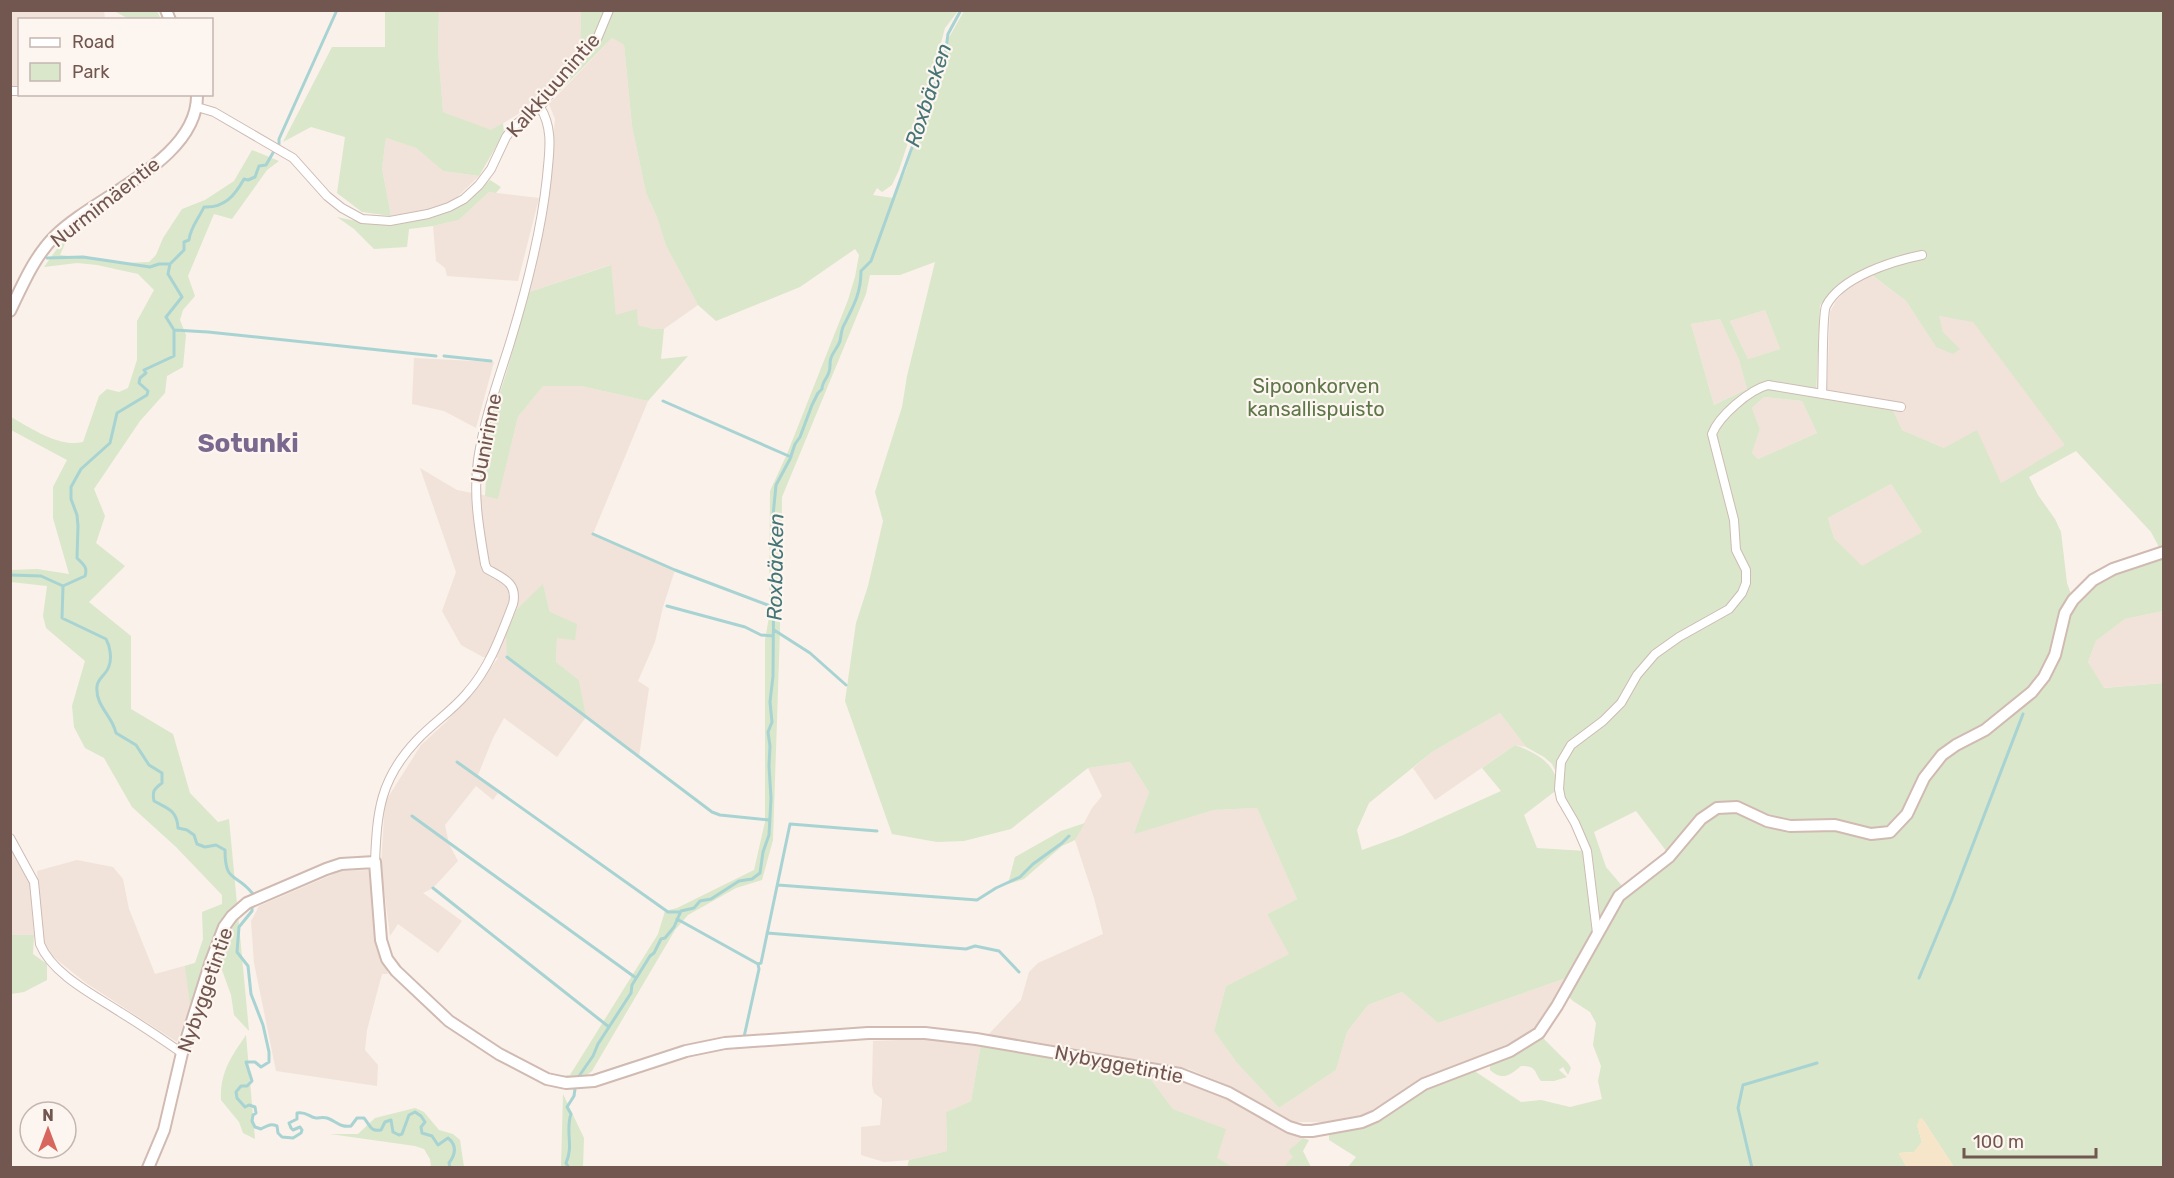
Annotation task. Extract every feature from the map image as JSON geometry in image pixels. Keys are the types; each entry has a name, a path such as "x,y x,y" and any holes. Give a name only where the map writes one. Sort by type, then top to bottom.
{"street":[{"name":"Kalkkiuunintie","path":"197,107 214,112 293,158 327,196 362,219 390,221 428,214 464,199 479,185 491,169 506,137 516,124 540,107 597,39 609,10"},
{"name":"Nurmimäentie","path":"10,311 26,276 48,243 69,224 149,169 168,152 189,129 197,107 197,96"},
{"name":"Uunirinne","path":"375,862 378,810 387,783 417,740 452,708 481,676 490,660 515,596 512,585 487,569 485,564 476,508 476,478 492,398 520,309 541,223 550,135 545,115 540,107"},
{"path":"1822,394 1825,307 1844,285 1871,271 1922,255"},
{"path":"1598,933 1587,851 1561,799 1559,789 1561,762 1564,753 1571,745 1603,721 1621,703 1637,675 1655,654 1679,637 1729,609 1742,593 1746,583 1746,570 1736,550 1730,502 1712,434 1716,425 1751,392 1768,385 1902,407"},
{"name":"Nybyggetintie","path":"148,1167 164,1130 182,1053 217,943 232,915 247,903 326,869 340,864 375,862 381,940 387,958 396,971 449,1021 499,1054 547,1079 566,1083 594,1081 686,1051 725,1043 877,1033 925,1034 987,1041 1180,1074 1228,1093 1289,1127 1302,1131 1362,1122 1394,1106 1424,1084 1510,1051 1539,1033 1619,896 1669,857 1701,819 1717,807 1737,807 1767,821 1790,826 1835,825 1871,834 1890,832 1907,814 1924,778 1942,755 1985,730 2032,692 2051,666 2066,613 2073,600 2093,579 2113,568 2163,552"},
{"path":"10,838 34,882 40,944 51,962 80,987 182,1053"}],"shaded area":[{"path":"10,11 104,11 105,18 18,18 18,88 11,88"},
{"path":"439,11 581,11 580,46 545,97 491,131 443,112 438,49"},
{"path":"612,38 624,45 632,126 646,193 657,217 666,246 698,305 664,329 638,325 616,315 610,265 529,292 550,174 555,119 549,104"},
{"path":"386,138 416,148 443,171 479,176 453,201 425,212 391,216 382,168"},
{"path":"489,192 539,198 518,281 447,276 445,268 436,261 433,226 459,220"},
{"path":"1871,275 1906,301 1936,347 1943,332 1938,316 1973,321 2066,445 2001,483 1944,448 1902,430 1893,410 1905,410 1906,404 1827,390 1830,312 1836,301 1849,287"},
{"path":"1765,310 1780,349 1748,359 1730,321"},
{"path":"1720,319 1739,360 1747,389 1714,405 1691,324"},
{"path":"414,358 494,362 476,428 444,411 412,404"},
{"path":"543,386 581,386 648,401 593,534 675,570 655,642 638,681 649,688 639,757 586,717 557,757 504,718 478,775 498,793 493,800 476,786 445,825 449,844 458,861 433,888 423,893 462,921 438,953 398,924 390,936 381,865 385,802 421,745 446,722 476,688 498,658 483,657 461,645 442,611 456,572 420,468 457,490 498,498 518,417","holes":["543,585 557,638 556,662 579,680 585,716 517,609"]},
{"path":"1764,397 1802,401 1817,433 1758,459 1752,453 1760,429 1752,408"},
{"path":"1891,484 1922,532 1862,567 1834,538 1828,518"},
{"path":"2163,611 2163,683 2103,688 2088,662 2096,641 2125,619"},
{"path":"1500,713 1526,747 1515,745 1435,800 1413,768 1432,752"},
{"path":"1130,762 1149,792 1135,833 1214,810 1257,808 1297,899 1267,914 1290,954 1226,986 1214,1031 1237,1063 1279,1108 1336,1070 1347,1032 1368,1005 1402,992 1438,1023 1572,976 1545,1018 1527,1037 1400,1094 1363,1115 1329,1122 1292,1122 1222,1083 1189,1069 988,1035 1021,1000 1029,972 1038,963 1103,934 1075,840 1092,808 1102,796 1088,768"},
{"path":"10,847 30,883 34,935 11,935"},
{"path":"77,860 113,867 123,879 129,909 155,974 195,963 198,987 177,1042 86,983 46,951 42,943 37,871"},
{"path":"370,870 377,939 388,974 382,974 367,1030 365,1050 378,1065 377,1086 276,1071 254,963 251,921 259,906 341,871"},
{"path":"927,1039 981,1044 971,1101 946,1112 947,1151 909,1160 884,1162 861,1155 861,1127 880,1125 882,1099 874,1093 872,1085 873,1041"},
{"path":"1147,1074 1196,1084 1227,1097 1272,1124 1303,1138 1288,1151 1294,1157 1283,1167 1233,1167 1216,1158 1225,1129 1173,1109"}],"green space":[{"path":"114,11 157,11 160,18 127,18"},
{"path":"385,11 439,11 438,49 443,112 491,130 503,123 504,133 479,176 443,171 416,148 386,138 382,168 391,216 362,212 337,193 345,137 311,127 283,142 332,47 385,47"},
{"name":"Sipoonkorven kansallispuisto","path":"581,11 958,11 945,28 928,92 899,170 892,185 882,192 877,188 873,195 893,198 906,170 947,41 964,11 2163,11 2163,545 2159,547 2151,532 2076,451 2029,477 2061,532 2067,583 2071,594 2061,611 2044,667 2028,689 1998,714 1944,747 1933,757 1900,815 1894,822 1880,829 1867,829 1837,820 1793,821 1735,802 1722,802 1711,806 1692,821 1667,852 1636,811 1594,832 1606,867 1623,887 1615,893 1598,922 1588,851 1562,798 1558,776 1552,764 1526,747 1500,713 1432,752 1369,803 1357,830 1362,850 1401,836 1501,791 1482,768 1515,745 1538,756 1550,766 1554,773 1558,789 1524,815 1537,848 1586,851 1595,926 1572,976 1438,1023 1402,992 1368,1005 1347,1032 1336,1070 1279,1108 1237,1063 1214,1031 1226,986 1289,954 1267,914 1297,899 1257,808 1214,810 1134,834 1149,792 1130,762 1088,768 1011,829 964,841 937,842 892,834 845,701 856,623 868,586 883,521 875,492 902,407 907,376 935,262 900,275 870,275 866,294 782,497 773,840 762,880 736,888 688,915 675,930 592,1071 575,1079 561,1078 556,1076 570,1075 658,934 665,911 677,908 754,870 765,822 765,640 769,617 770,491 848,300 859,255 855,249 800,287 716,321 698,305 666,246 657,217 646,193 632,126 624,45 612,38 551,100 545,97 580,46","holes":["1865,270 1906,301 1936,347 1953,354 1960,349 1943,332 1939,316 1973,322 2065,445 2001,483 1977,430 1944,448 1902,430 1893,410 1816,397 1820,305 1841,282","1765,310 1780,349 1748,359 1730,321","1720,319 1739,360 1747,389 1714,405 1691,324","1764,397 1802,401 1817,433 1758,459 1752,453 1760,429 1752,408","1891,484 1922,532 1862,566 1834,538 1828,518"]},
{"path":"252,150 279,161 267,170 232,219 214,214 188,276 195,296 183,310 180,320 186,335 183,367 167,376 165,393 140,421 94,489 105,516 96,543 125,566 89,602 131,636 131,709 173,734 190,793 218,822 229,819 249,1031 234,1015 231,995 222,970 219,969 207,993 194,1037 185,966 195,963 203,939 202,912 222,904 222,895 176,847 132,807 104,758 85,748 74,727 72,706 85,661 46,628 43,616 47,586 11,582 10,570 37,569 69,574 53,518 53,487 67,460 11,430 11,417 55,440 83,442 99,396 107,389 119,392 128,388 137,360 137,321 154,290 138,274 97,265 77,263 44,267 59,246 66,241 60,255 125,263 149,262 156,255 163,238 182,209 205,200 234,181"},
{"path":"490,180 501,187 496,193 489,192 459,220 409,229 407,247 374,249 354,229 337,217 379,223 419,220 456,206"},
{"path":"611,265 616,315 637,309 638,325 664,329 661,359 688,356 648,401 581,386 543,386 518,417 498,499 485,496 489,425 529,292"},
{"path":"2163,557 2163,611 2125,619 2096,641 2088,662 2104,688 2163,683 2163,1167 1954,1167 1924,1121 1917,1125 1922,1142 1914,1152 1899,1153 1907,1168 1348,1167 1356,1157 1329,1140 1329,1133 1378,1120 1435,1083 1473,1070 1521,1102 1541,1100 1570,1107 1602,1099 1598,1081 1601,1066 1593,1045 1596,1023 1590,1012 1568,996 1623,900 1673,861 1704,823 1719,813 1736,813 1765,826 1789,831 1834,830 1871,840 1893,836 1912,817 1929,780 1945,759 1987,734 2036,696 2049,680 2060,656 2070,615 2077,603 2096,584 2115,573"},
{"path":"543,584 550,612 577,624 575,640 557,638 556,662 579,680 586,717 507,657 506,634 517,609"},
{"path":"1085,823 1075,840 1062,846 1024,879 1008,884 1015,857 1061,831"},
{"path":"11,935 34,935 33,954 47,964 47,980 24,992 11,994"},
{"path":"246,1035 255,1139 243,1133 239,1122 221,1100 225,1073 231,1058"},
{"path":"1543,1038 1568,1063 1571,1068 1568,1075 1563,1067 1559,1070 1567,1077 1554,1081 1541,1081 1534,1070 1526,1066 1521,1066 1503,1076 1490,1070 1490,1063"},
{"path":"981,1044 1147,1074 1173,1109 1226,1129 1217,1158 1233,1167 907,1168 909,1160 947,1151 946,1112 971,1101"},
{"path":"563,1094 584,1138 583,1167 561,1167"},
{"path":"415,1108 424,1112 439,1130 453,1134 460,1140 464,1167 431,1167 430,1159 424,1149 415,1146 330,1134 358,1134 375,1118"},
{"path":"1303,1138 1309,1140 1303,1151 1311,1167 1283,1167 1293,1157 1288,1151"}],"sand":[{"path":"1922,1118 1954,1167 1907,1167 1898,1153 1914,1152 1922,1142 1917,1125 1919,1119"}],"waterway":[{"path":"279,144 279,139 337,10"},
{"name":"Roxbäcken","path":"577,1079 631,993 632,985 661,939 665,938 674,927 681,911 694,908 700,901 711,899 739,881 752,879 760,873 763,852 769,835 771,798 768,732 772,722 770,702 773,676 774,554 776,547 773,516 776,485 830,370 831,358 858,294 861,271 871,261 945,56 948,34 961,10"},
{"path":"253,897 247,887 229,873 225,850 216,845 205,847 197,844 194,835 178,828 174,814 154,801 155,789 162,783 162,773 149,765 136,745 116,733 97,693 98,683 108,669 110,659 106,639 62,618 63,586 85,576 86,573 84,566 77,558 78,526 71,499 71,487 81,469 110,443 117,413 147,395 148,391 139,383 140,378 146,373 144,370 174,356 174,330 166,317 182,297 168,274 170,264 184,250 184,242 189,240 204,207 224,203 244,179 255,177 259,166 266,165 274,151"},
{"path":"47,258 83,257 150,267 170,264"},
{"path":"174,330 436,356"},
{"path":"444,356 491,361"},
{"path":"663,401 791,457"},
{"path":"593,534 675,570 773,607"},
{"path":"10,575 41,576 63,586"},
{"path":"667,606 745,627 761,635 773,636"},
{"path":"774,630 810,653 846,685"},
{"path":"507,657 712,812 720,815 769,820"},
{"path":"1919,978 2023,714"},
{"path":"457,762 668,912 680,912"},
{"path":"412,816 636,978"},
{"path":"677,919 758,964 761,963 790,824 877,831"},
{"path":"778,885 977,900 1020,877 1069,836"},
{"path":"433,888 609,1027"},
{"path":"252,904 252,911 239,927 237,952 248,966 251,994 263,1025 269,1062 261,1067 255,1062 246,1062 252,1081 247,1086 241,1086 236,1092 237,1098 245,1107 249,1105 255,1107 256,1113 252,1121 255,1127 261,1129 275,1125 282,1137 293,1138 302,1130 300,1127 293,1130 289,1123 297,1119 297,1113 305,1113 347,1126 351,1126 357,1118 364,1118 375,1130 381,1130 385,1122 391,1120 393,1132 399,1135 402,1134 409,1115 415,1112 425,1122 421,1127 422,1133 432,1136 438,1145 448,1138 453,1144 455,1150 449,1163 450,1168"},
{"path":"767,933 966,949 975,946 999,951 1019,972"},
{"path":"744,1037 759,969 758,964"},
{"path":"590,1077 632,1063"},
{"path":"1752,1168 1738,1108 1743,1085 1817,1063"},
{"name":"Roxbäcken","path":"569,1168 566,1163 571,1114 567,1107 574,1096 575,1089"}],"district":[{"name":"Sotunki","path":"248,443"}]}
